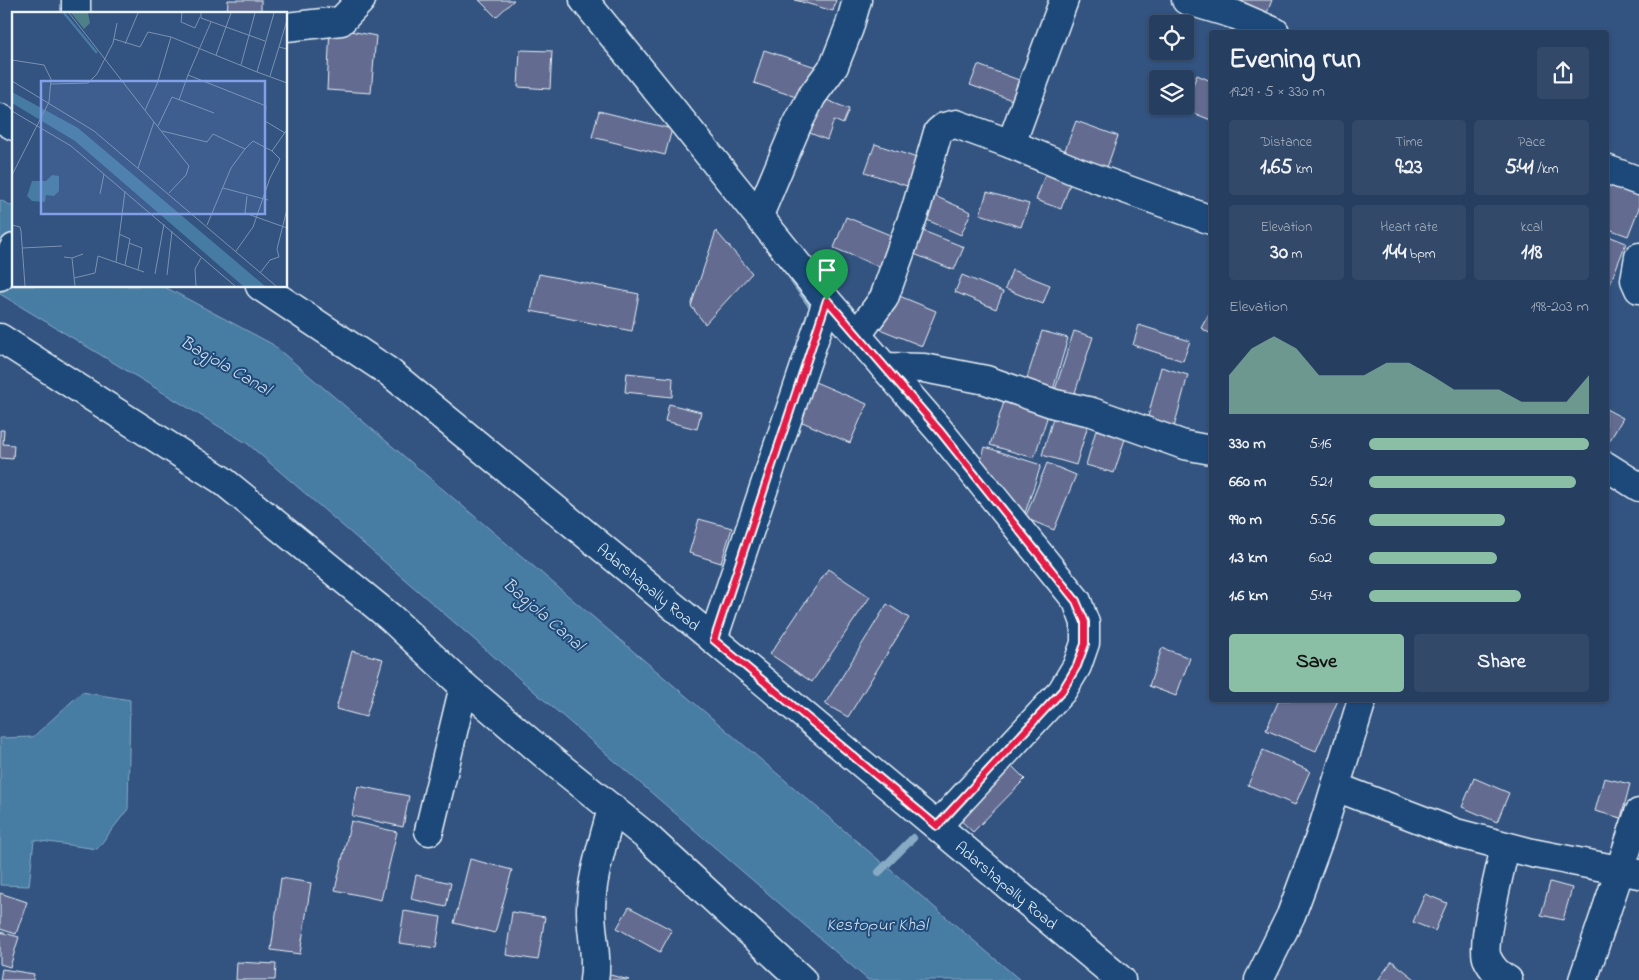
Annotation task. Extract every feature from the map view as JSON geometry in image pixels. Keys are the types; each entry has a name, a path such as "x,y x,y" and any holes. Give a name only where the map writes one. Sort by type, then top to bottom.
{"street":[{"path":"288,27 341,21 362,0"},
{"path":"584,0 827,300 939,430 1064,585 1076,601 1085,622 1085,644 1077,666 1062,691 937,826"},
{"path":"759,215 812,96 834,66 849,28 857,0"},
{"path":"1011,144 1064,0"},
{"path":"1186,0 1236,15 1270,30"},
{"path":"0,118 12,125"},
{"path":"857,335 884,298 917,205 938,132 944,127 956,124 1011,144 1078,172 1209,219"},
{"path":"1609,170 1639,181"},
{"path":"0,276 12,252"},
{"path":"1639,257 1635,280 1639,289"},
{"name":"Adarshapally Road","path":"263,288 389,372 1121,980"},
{"path":"714,640 827,300"},
{"path":"0,338 222,480 390,618 464,686 549,758 646,836 802,980"},
{"path":"884,367 924,368 986,380 1055,404 1092,412 1184,445 1209,450"},
{"path":"1609,468 1639,487"},
{"path":"429,831 464,686"},
{"path":"1259,980 1291,916 1321,834 1361,702"},
{"path":"1336,787 1456,833 1532,854 1630,872"},
{"path":"594,980 594,944 591,910 596,873 612,808"},
{"path":"1584,980 1630,872 1639,813"},
{"path":"1506,847 1486,939 1486,956 1496,973 1508,980"}],"water":[{"name":"Kestopur Khal","path":"0,200 12,206 12,288 167,288 272,344 1020,980 868,980 248,444 0,294"},
{"path":"82,692 130,700 128,809 97,849 34,840 29,886 0,885 0,738 33,737"}],"building":[{"path":"228,0 261,0 261,12 227,12"},
{"path":"479,0 514,0 496,17"},
{"path":"795,0 836,0 833,11"},
{"path":"1240,0 1272,0 1267,13 1239,2"},
{"path":"330,27 376,36 371,93 327,90"},
{"path":"520,50 552,51 550,89 518,87"},
{"path":"764,50 816,67 805,100 754,83"},
{"path":"978,65 1019,80 1012,100 970,85"},
{"path":"1197,75 1209,80 1209,119 1194,113 1194,82"},
{"path":"819,97 849,109 843,124 834,120 827,140 805,131"},
{"path":"599,111 672,129 665,155 592,137"},
{"path":"1076,121 1118,136 1105,173 1062,158"},
{"path":"875,144 923,160 913,188 865,172"},
{"path":"1046,172 1071,181 1061,209 1036,200"},
{"path":"1609,182 1639,194 1639,208 1628,236 1609,229"},
{"path":"987,192 1029,204 1021,227 980,214"},
{"path":"930,194 971,212 961,235 920,217"},
{"path":"846,217 895,237 882,268 834,248"},
{"path":"918,229 964,247 954,270 909,252"},
{"path":"716,231 752,273 705,324 691,306"},
{"path":"1609,236 1626,243 1609,284"},
{"path":"1012,270 1050,285 1043,304 1005,289"},
{"path":"539,274 639,294 632,331 531,311"},
{"path":"962,275 1003,292 996,309 955,292"},
{"path":"892,293 936,311 922,346 877,328"},
{"path":"1209,314 1209,333 1201,328"},
{"path":"1139,325 1190,341 1183,361 1133,345"},
{"path":"1042,331 1068,338 1053,390 1026,381"},
{"path":"1074,331 1093,337 1072,402 1053,396"},
{"path":"1161,367 1188,375 1173,431 1146,424"},
{"path":"627,373 673,378 672,397 625,392"},
{"path":"808,379 867,404 850,443 791,417"},
{"path":"1004,402 1048,415 1034,458 990,445"},
{"path":"669,404 701,412 697,429 665,421"},
{"path":"1609,411 1623,418 1609,442"},
{"path":"1054,415 1088,425 1076,465 1042,455"},
{"path":"0,430 4,430 3,444 14,445 13,459 0,458"},
{"path":"1096,430 1125,439 1114,473 1086,465"},
{"path":"985,447 1041,465 1025,513 1003,506 979,467"},
{"path":"1047,463 1076,475 1054,530 1025,518"},
{"path":"699,519 732,528 721,563 689,553"},
{"path":"828,569 870,597 812,682 770,654"},
{"path":"887,604 909,618 848,717 825,704"},
{"path":"1162,648 1190,658 1176,696 1149,686"},
{"path":"352,651 383,659 366,717 336,709"},
{"path":"1278,702 1337,702 1316,751 1266,730"},
{"path":"1263,750 1310,771 1295,805 1248,785"},
{"path":"1007,761 1025,779 973,832 955,815"},
{"path":"1474,778 1509,793 1497,822 1462,807"},
{"path":"1604,778 1630,784 1621,818 1595,811"},
{"path":"358,786 409,796 403,827 352,816"},
{"path":"351,821 397,832 381,900 335,890"},
{"path":"470,859 512,870 495,933 454,923"},
{"path":"416,875 451,883 446,907 411,899"},
{"path":"281,878 311,883 300,954 271,950"},
{"path":"1550,882 1572,888 1563,920 1541,915"},
{"path":"0,893 27,902 16,934 0,929"},
{"path":"1425,894 1447,903 1435,931 1413,922"},
{"path":"629,907 672,930 660,952 617,928"},
{"path":"404,911 441,917 436,948 399,943"},
{"path":"512,912 545,917 538,960 506,955"},
{"path":"0,932 19,937 10,967 0,964"},
{"path":"1392,961 1415,979 1378,980"},
{"path":"237,962 276,964 275,980 236,980"},
{"path":"2,969 34,974 33,980 0,980"},
{"path":"603,973 629,980 601,980"}],"waterway":[{"path":"794,281 810,303"},
{"path":"879,872 913,838"}],"route":[{"path":"827,300 939,430 1027,538 1076,601 1085,622 1085,644 1077,666 1062,691 937,826 714,640 827,300"}],"water label":[{"name":"Bagjola Canal","path":"226,365"},
{"name":"Bagjola Canal","path":"544,614"}]}
